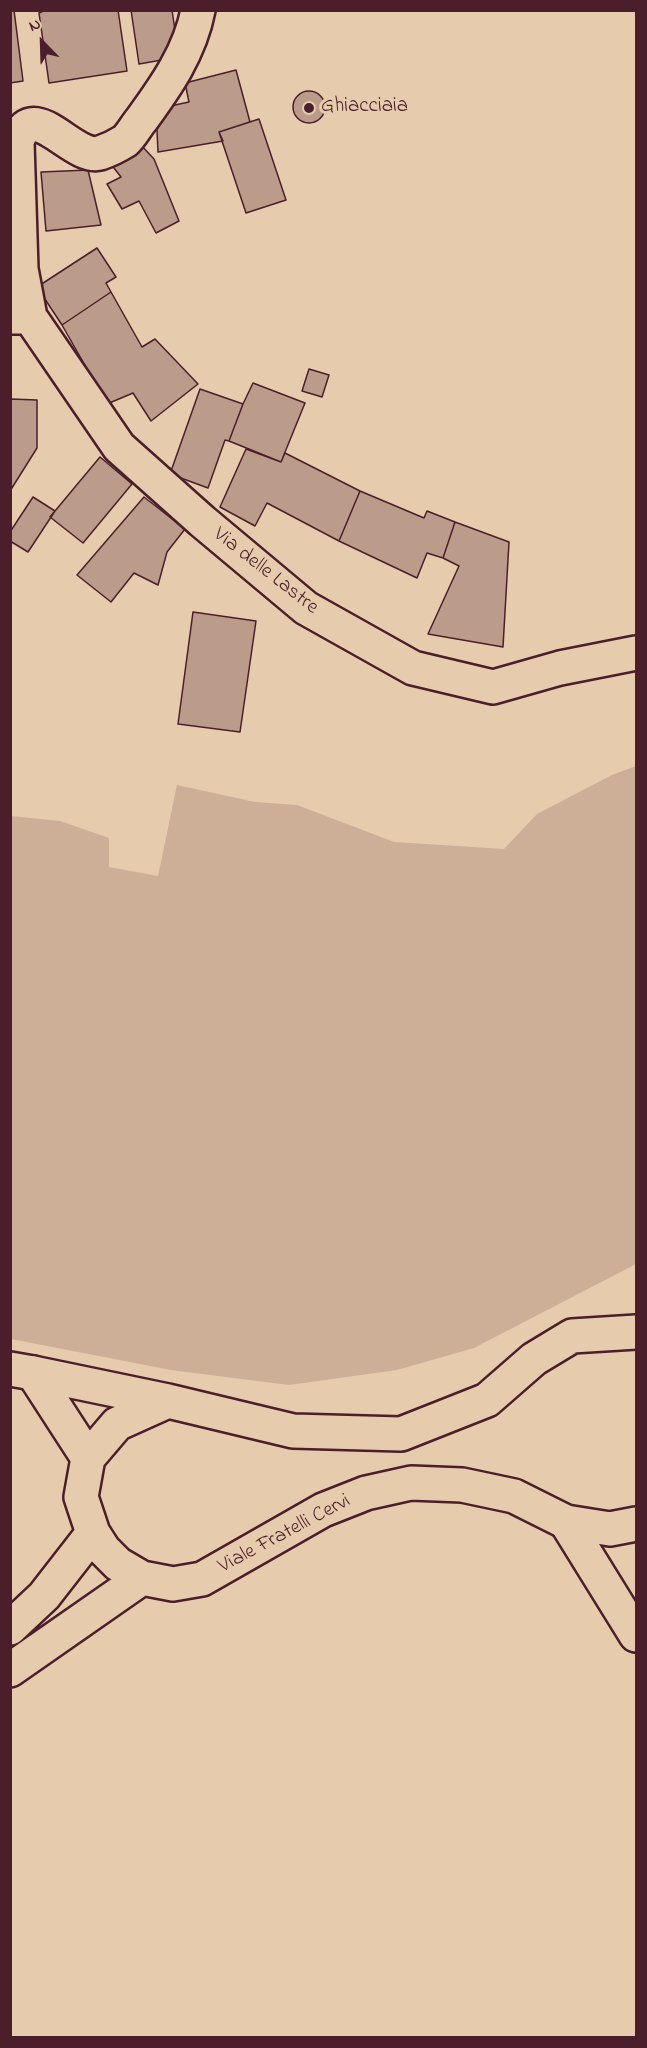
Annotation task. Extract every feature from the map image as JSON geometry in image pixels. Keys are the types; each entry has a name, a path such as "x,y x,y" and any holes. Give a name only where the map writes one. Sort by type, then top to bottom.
{"main road":[{"path":"20,317 21,269 17,142 20,132 27,126 39,124 83,151 96,154 109,150 126,140 178,67 196,24 198,10"},
{"name":"Via delle Lastre","path":"20,317 119,447 202,521 306,608 412,668 493,687 560,668 636,653"},
{"path":"22,1371 168,1401 293,1431 401,1434 487,1400 534,1359 572,1336 636,1332"},
{"path":"22,1371 88,1458 117,1424 168,1401"},
{"name":"Viale Fratelli Cervi","path":"88,1458 81,1497 93,1533 104,1550 118,1564 142,1578 173,1584 202,1579 323,1510 366,1493 411,1484 462,1485 514,1496 566,1522 610,1529 636,1524"},
{"path":"566,1522 636,1635"},
{"path":"10,1628 44,1596 93,1533"},
{"path":"10,1670 142,1578"}],"shaded area":[{"path":"636,766 636,1264 474,1348 397,1370 289,1385 171,1370 11,1339 11,816 60,821 109,838 109,867 158,876 177,785 255,802 297,805 394,842 504,849 537,814 612,775"}],"building":[{"path":"10,10 14,10 23,81 10,83"},
{"path":"46,10 118,10 127,71 49,83 39,13"},
{"path":"131,10 172,10 179,57 139,64"},
{"path":"236,70 250,122 219,132 223,141 158,152 156,109 189,102 185,83"},
{"name":"Ghiacciaia","path":"309,91 320,96 325,107 320,118 309,123 298,118 293,107 298,96"},
{"path":"259,119 286,200 246,213 219,132"},
{"path":"139,143 154,159 179,221 156,233 139,201 122,209 107,184 121,177 110,163"},
{"path":"88,170 101,225 46,231 41,172"},
{"path":"97,248 116,277 106,283 111,292 62,325 37,287"},
{"path":"111,292 142,347 155,339 198,384 151,421 133,393 107,404 62,325"},
{"path":"309,369 329,375 322,397 302,391"},
{"path":"253,383 305,403 281,462 229,441"},
{"path":"200,389 243,404 229,441 225,440 208,488 170,474"},
{"path":"10,399 37,400 37,448 10,491"},
{"path":"246,449 281,462 285,453 360,491 339,541 267,503 255,526 220,507"},
{"path":"100,457 132,484 83,543 50,517"},
{"path":"360,491 424,518 427,511 455,522 443,558 427,553 417,578 339,541"},
{"path":"33,497 55,511 28,552 10,541 10,532"},
{"path":"144,497 185,529 167,552 158,585 134,573 111,602 77,575"},
{"path":"455,522 509,542 503,647 428,634 459,566 443,558"},
{"path":"193,612 256,621 240,732 178,724"}],"place":[{"name":"Ghiacciaia","path":"309,108"}]}
